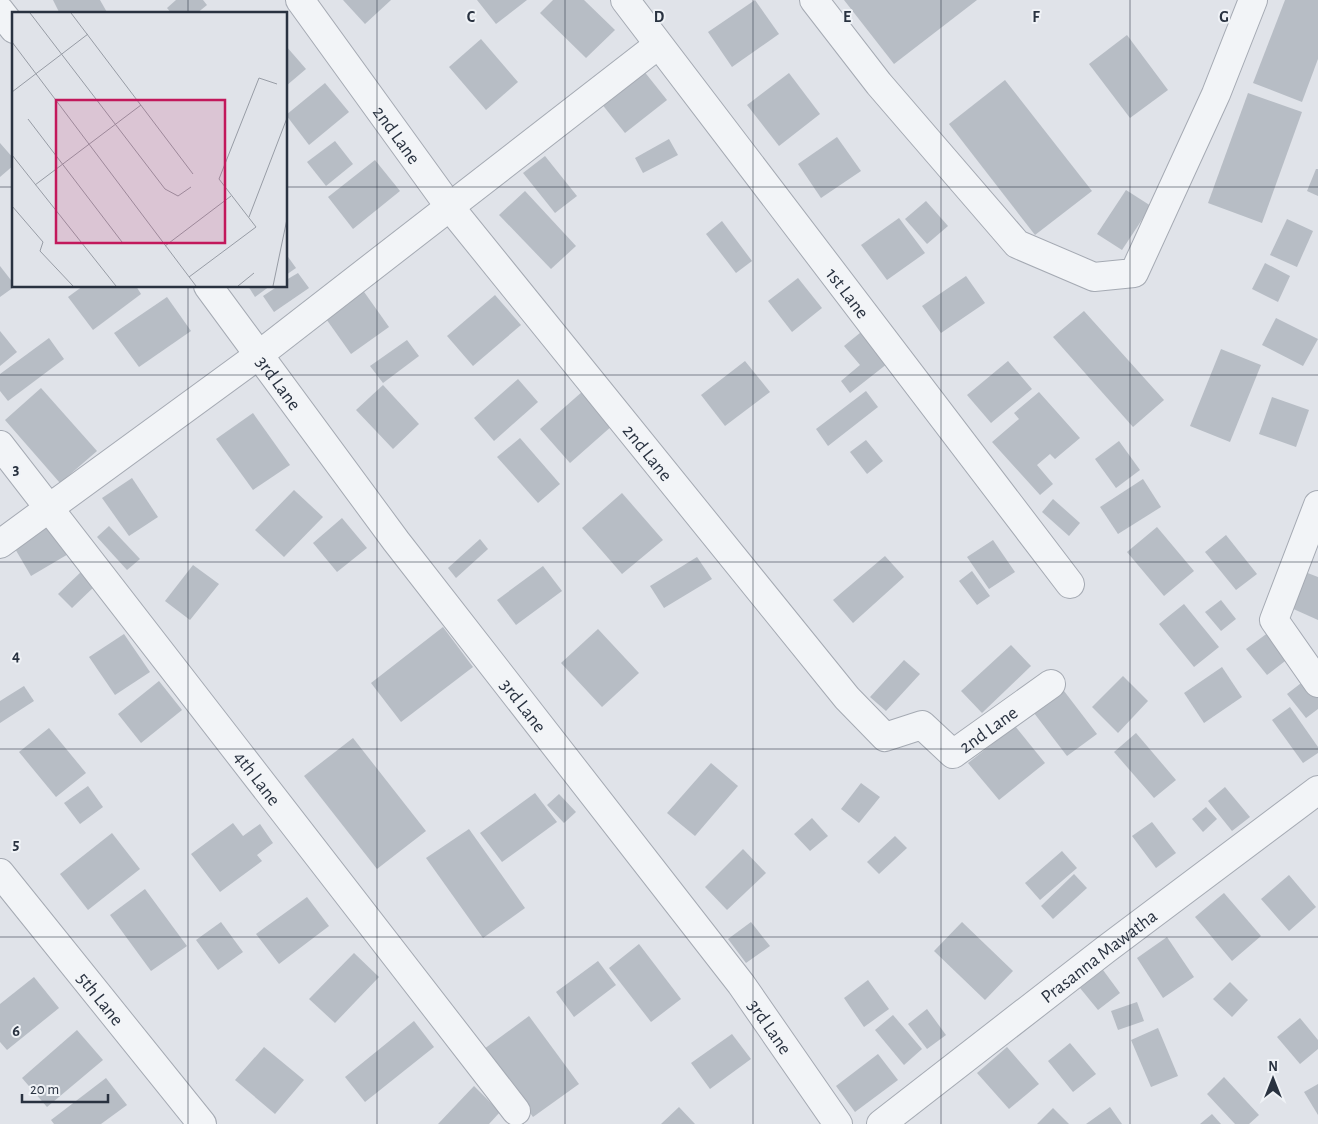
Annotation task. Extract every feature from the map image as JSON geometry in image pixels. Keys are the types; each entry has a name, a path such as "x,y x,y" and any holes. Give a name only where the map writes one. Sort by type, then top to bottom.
{"street":[{"name":"2nd Lane","path":"300,0 449,206 847,698 885,737 922,725 953,754 1051,684"},
{"name":"1st Lane","path":"625,0 1070,584"},
{"path":"814,0 879,84 1017,244 1094,277 1134,273 1216,94 1253,0"},
{"path":"0,11 12,26"},
{"path":"0,544 260,354 658,45"},
{"name":"3rd Lane","path":"210,288 396,541 741,984 838,1124"},
{"name":"4th Lane","path":"0,445 516,1111"},
{"path":"1318,505 1274,620 1318,683"},
{"name":"Prasanna Mawatha","path":"881,1124 1105,950 1318,790"},
{"name":"5th Lane","path":"0,873 202,1124"}],"building":[{"path":"53,0 100,0 107,12 59,12"},
{"path":"176,0 203,0 207,5 198,12 170,12 167,8"},
{"path":"343,0 391,0 365,24"},
{"path":"477,0 527,0 496,24"},
{"path":"553,0 584,0 615,30 586,58 540,13"},
{"path":"755,0 779,34 732,67 708,32"},
{"path":"844,0 977,0 894,64"},
{"path":"1285,0 1318,0 1318,59 1302,102 1253,83"},
{"path":"1127,35 1168,90 1130,118 1089,64"},
{"path":"481,39 518,82 486,110 449,67"},
{"path":"288,48 306,69 288,84"},
{"path":"643,70 667,100 625,133 601,103"},
{"path":"789,73 820,114 779,146 747,105"},
{"path":"1005,80 1092,191 1035,235 949,124"},
{"path":"325,83 349,112 309,145 288,118 288,113"},
{"path":"1248,93 1302,112 1262,223 1208,203"},
{"path":"837,137 861,171 821,198 798,164"},
{"path":"669,139 678,155 643,173 635,158"},
{"path":"335,141 353,164 326,186 307,162"},
{"path":"0,143 12,157 12,167 0,177"},
{"path":"545,156 577,196 555,213 523,173"},
{"path":"375,160 400,191 353,229 328,197"},
{"path":"1316,169 1318,169 1318,196 1307,191"},
{"path":"1126,190 1151,206 1122,250 1097,234"},
{"path":"525,191 576,246 551,269 499,215"},
{"path":"926,201 948,226 927,244 905,219"},
{"path":"899,218 925,253 887,280 861,245"},
{"path":"1287,219 1313,231 1297,267 1270,255"},
{"path":"722,221 752,261 736,273 706,234"},
{"path":"288,257 296,268 288,274"},
{"path":"1265,263 1290,276 1278,302 1252,289"},
{"path":"0,266 12,281 13,288 0,297"},
{"path":"298,273 309,288 274,312 263,296 275,288 288,288 288,279"},
{"path":"966,276 985,303 941,333 922,306"},
{"path":"798,278 822,308 792,332 768,301"},
{"path":"80,288 137,288 141,294 93,330 68,297"},
{"path":"249,288 267,288 255,297"},
{"path":"362,289 389,327 351,354 324,316"},
{"path":"495,295 521,325 473,366 447,336"},
{"path":"167,297 191,331 139,367 114,333"},
{"path":"1084,311 1164,400 1133,427 1053,337"},
{"path":"1276,318 1318,339 1303,366 1262,345"},
{"path":"866,328 892,360 850,393 841,381 860,365 844,346"},
{"path":"0,331 17,352 0,366"},
{"path":"49,338 64,359 8,401 0,391 0,374"},
{"path":"407,340 419,356 383,383 370,366"},
{"path":"1221,349 1261,365 1230,442 1190,426"},
{"path":"745,361 770,392 725,426 701,395"},
{"path":"1008,361 1032,389 991,423 967,395"},
{"path":"518,379 538,402 494,441 474,418"},
{"path":"383,385 419,424 393,449 356,410"},
{"path":"41,388 97,451 60,483 5,420"},
{"path":"583,391 613,425 570,463 540,429"},
{"path":"866,391 878,407 828,446 816,429"},
{"path":"1039,392 1080,438 1055,459 1050,454 1037,465 1053,484 1040,495 992,442 1019,419 1014,413"},
{"path":"1272,397 1309,410 1296,447 1259,434"},
{"path":"253,413 290,465 253,490 216,439"},
{"path":"520,438 560,484 538,503 497,457"},
{"path":"866,440 883,461 867,474 850,452"},
{"path":"1119,441 1140,470 1116,488 1095,459"},
{"path":"132,478 158,517 129,536 102,498"},
{"path":"1143,479 1161,507 1118,534 1100,507"},
{"path":"294,490 323,517 284,557 255,530"},
{"path":"622,493 663,540 622,574 582,528"},
{"path":"1053,499 1080,523 1069,536 1042,512"},
{"path":"342,518 367,548 337,572 313,543"},
{"path":"53,524 70,553 31,576 14,547"},
{"path":"109,526 140,559 127,570 97,537"},
{"path":"1157,527 1194,571 1164,596 1127,552"},
{"path":"1226,535 1257,574 1236,590 1205,552"},
{"path":"480,539 488,549 456,578 448,568"},
{"path":"993,540 1015,572 989,589 967,557"},
{"path":"885,556 904,577 853,623 833,600"},
{"path":"697,557 712,579 664,608 650,586"},
{"path":"193,565 219,584 190,620 165,601"},
{"path":"543,566 562,591 516,625 497,600"},
{"path":"83,570 97,584 72,608 58,594"},
{"path":"972,571 990,596 977,605 959,581"},
{"path":"1305,572 1318,577 1318,620 1289,607"},
{"path":"1221,600 1236,619 1221,631 1205,612"},
{"path":"1184,604 1219,647 1194,667 1159,624"},
{"path":"443,627 473,667 401,722 371,683"},
{"path":"598,629 639,673 602,707 561,663"},
{"path":"1269,632 1289,658 1267,675 1246,649"},
{"path":"124,634 150,672 115,695 89,657"},
{"path":"1011,645 1031,666 982,713 961,691"},
{"path":"904,660 920,674 886,711 870,697"},
{"path":"1222,667 1242,697 1204,723 1184,693"},
{"path":"1123,676 1148,701 1118,733 1092,707"},
{"path":"1305,680 1318,697 1318,709 1306,718 1287,694"},
{"path":"159,681 182,710 141,743 118,714"},
{"path":"24,686 34,701 0,723 0,701"},
{"path":"1064,691 1097,734 1067,756 1034,713"},
{"path":"1290,707 1318,747 1318,753 1303,763 1272,720"},
{"path":"1015,726 1045,763 999,800 968,763"},
{"path":"49,728 86,773 56,797 19,752"},
{"path":"1136,733 1176,780 1154,798 1114,752"},
{"path":"353,738 426,831 377,869 304,776"},
{"path":"711,763 738,786 695,836 667,813"},
{"path":"861,783 880,797 859,823 841,809"},
{"path":"88,786 103,807 80,824 64,803"},
{"path":"1225,787 1250,817 1232,831 1208,801"},
{"path":"535,793 557,822 502,862 480,833"},
{"path":"559,794 576,812 564,823 547,805"},
{"path":"1206,807 1217,819 1203,832 1192,819"},
{"path":"812,818 828,836 810,851 794,834"},
{"path":"1152,822 1176,853 1156,868 1132,836"},
{"path":"233,823 243,836 260,824 273,843 257,855 262,861 220,892 191,854"},
{"path":"469,829 525,908 483,938 426,858"},
{"path":"112,833 140,869 88,910 60,874"},
{"path":"895,836 907,848 879,874 867,862"},
{"path":"743,849 766,873 727,910 705,887"},
{"path":"1062,851 1077,868 1040,900 1025,883"},
{"path":"1074,874 1087,888 1053,919 1041,906"},
{"path":"1289,875 1316,907 1289,931 1261,899"},
{"path":"145,889 187,946 151,971 110,915"},
{"path":"1224,893 1261,936 1232,961 1195,917"},
{"path":"307,897 329,926 279,964 256,934"},
{"path":"221,922 243,952 218,970 196,940"},
{"path":"751,922 770,946 746,963 728,939"},
{"path":"962,922 1013,971 985,1000 934,951"},
{"path":"1167,937 1194,977 1163,998 1137,958"},
{"path":"639,944 681,999 651,1022 609,968"},
{"path":"354,953 379,977 335,1023 309,999"},
{"path":"598,961 616,985 574,1017 556,992"},
{"path":"1103,970 1120,993 1098,1010 1080,988"},
{"path":"34,977 59,1008 7,1050 0,1042 0,1004"},
{"path":"868,980 889,1009 864,1027 844,998"},
{"path":"1230,982 1248,1000 1232,1017 1213,999"},
{"path":"1137,1002 1144,1021 1118,1030 1111,1011"},
{"path":"927,1009 946,1035 927,1049 908,1024"},
{"path":"893,1015 922,1049 904,1065 875,1030"},
{"path":"529,1016 579,1084 533,1117 484,1049"},
{"path":"1300,1018 1318,1040 1318,1049 1300,1064 1277,1037"},
{"path":"414,1021 434,1047 365,1102 345,1077"},
{"path":"1158,1028 1178,1076 1151,1087 1131,1040"},
{"path":"77,1030 103,1060 47,1107 22,1078"},
{"path":"732,1034 751,1059 710,1089 691,1063"},
{"path":"1070,1043 1096,1074 1073,1092 1048,1061"},
{"path":"264,1047 304,1080 275,1114 235,1080"},
{"path":"1007,1047 1039,1084 1009,1109 977,1073"},
{"path":"878,1054 898,1080 855,1112 836,1086"},
{"path":"1224,1077 1259,1115 1249,1124 1235,1124 1207,1094"},
{"path":"106,1078 127,1105 101,1124 54,1124 51,1120"},
{"path":"1318,1084 1318,1115 1304,1092"},
{"path":"474,1086 500,1112 489,1124 438,1124"},
{"path":"679,1107 695,1124 661,1124"},
{"path":"1110,1107 1122,1124 1086,1124"},
{"path":"1053,1108 1069,1124 1037,1124"},
{"path":"1212,1114 1221,1124 1200,1124"}]}
